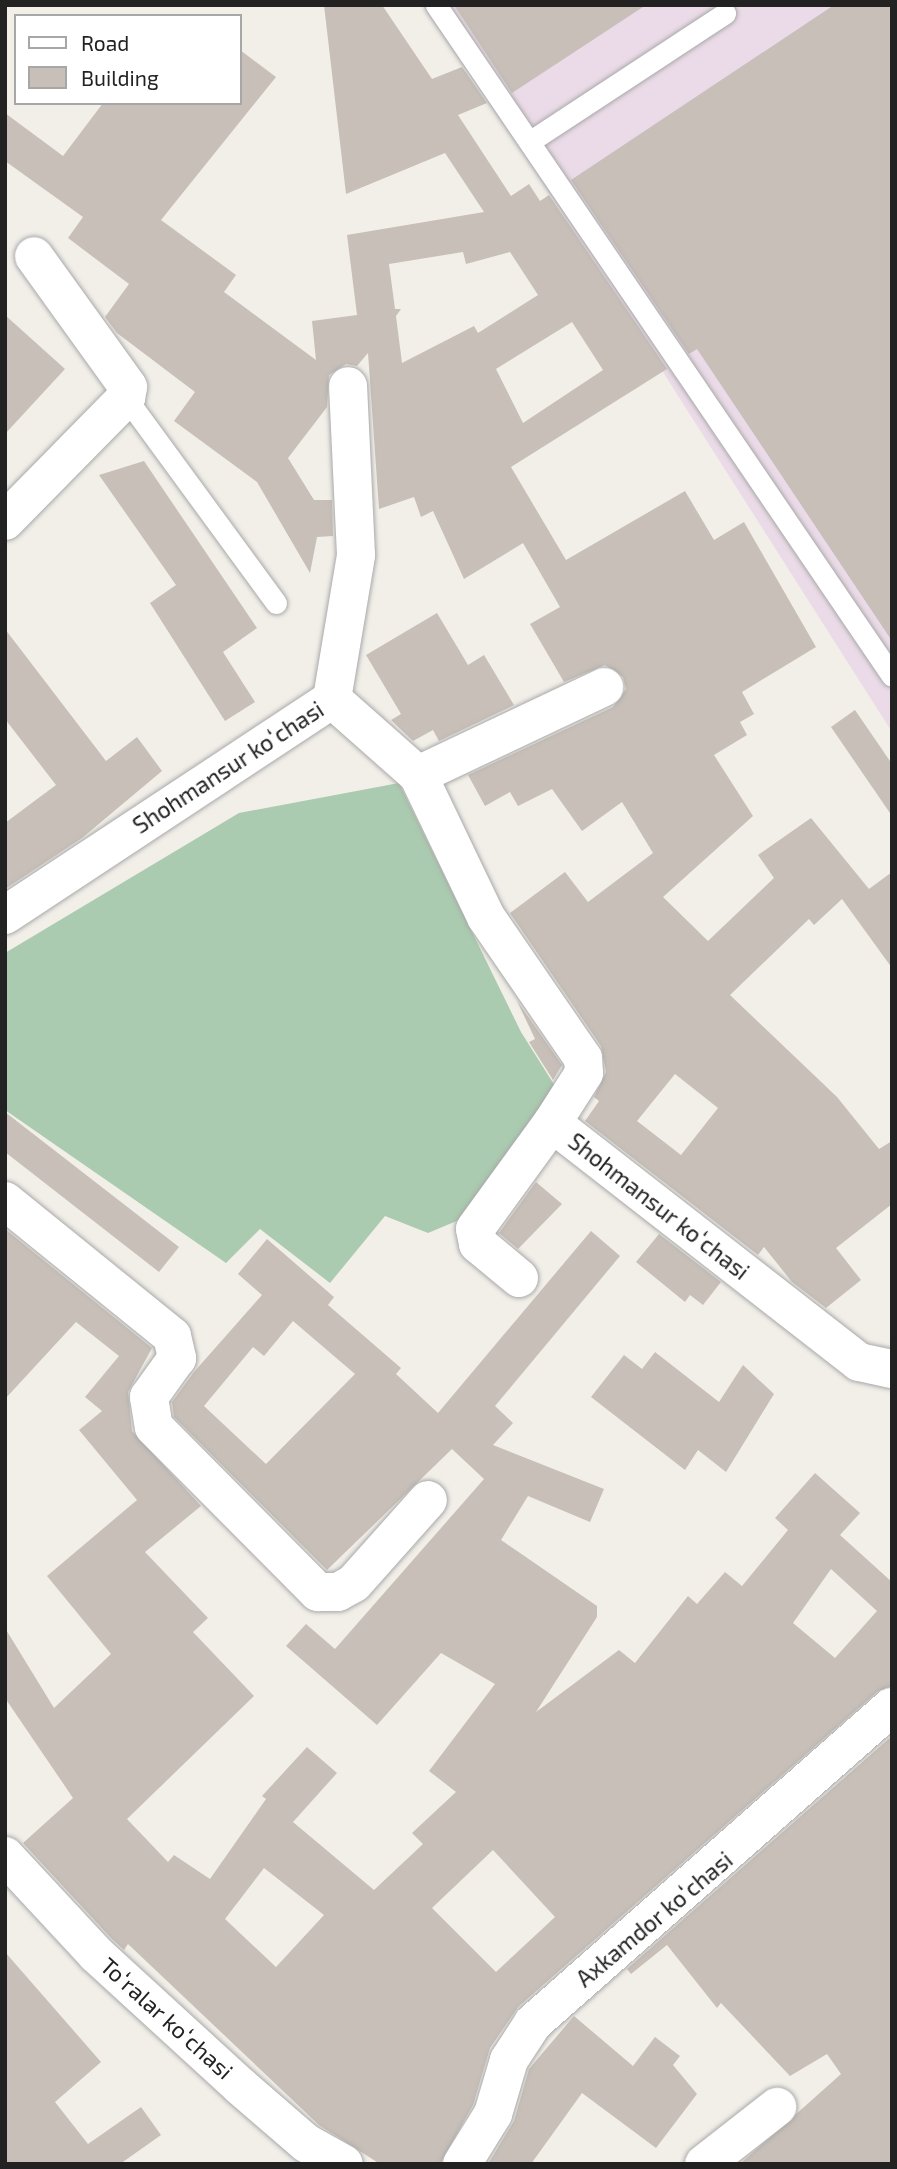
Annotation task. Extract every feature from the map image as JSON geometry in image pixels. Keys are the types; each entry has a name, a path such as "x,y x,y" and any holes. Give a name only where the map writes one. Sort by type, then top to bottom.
{"street":[{"path":"5,522 126,398 128,387 117,367 34,256"},
{"path":"332,699 356,555 348,386"},
{"path":"418,775 604,687"},
{"name":"Shohmansur koʻchasi","path":"5,915 332,699 418,775 486,917 583,1058 584,1073 552,1123 859,1362 892,1369"},
{"path":"519,1278 478,1244 475,1229 552,1123"},
{"path":"5,1201 172,1336 177,1358 149,1397 154,1427 318,1592 338,1592 354,1583 428,1500"},
{"name":"Axkamdor koʻchasi","path":"462,2164 493,2114 509,2060 533,2023 892,1707"},
{"name":"Toʻralar koʻchasi","path":"5,1856 96,1954 240,2086 306,2143 344,2164"},
{"path":"704,2164 776,2108"}],"lane":[{"path":"436,5 532,140 892,677"},
{"path":"532,140 725,13"},
{"path":"126,398 276,603"}],"shaded area":[{"path":"422,5 892,5 892,732 535,171"}],"green space":[{"path":"399,783 521,1032 555,1086 471,1215 428,1233 385,1216 330,1283 260,1229 226,1263 5,1110 5,953 239,813"}],"building":[{"path":"324,5 382,5 432,79 462,67 487,103 458,115 511,196 529,184 540,201 549,195 667,369 511,467 566,560 685,491 714,540 744,522 816,647 742,692 754,714 740,722 747,735 714,755 753,816 663,897 708,941 774,878 758,855 811,818 869,889 892,872 892,968 842,899 814,925 809,919 730,995 837,1097 879,1149 892,1141 892,1204 836,1248 861,1280 826,1308 792,1282 764,1247 758,1255 585,1121 599,1101 594,1097 606,1072 601,1046 510,913 565,872 588,902 653,853 622,802 582,831 552,789 518,806 510,792 485,806 468,775 613,707 626,689 623,677 605,665 564,682 530,624 560,607 523,543 464,579 433,511 421,517 414,497 379,509 368,353 357,366 346,364 329,375 327,407 288,458 314,500 332,500 333,536 317,537 310,573 257,482 174,421 195,392 117,333 105,317 129,284 68,238 83,217 5,161 5,113 63,156 101,105 242,105 242,52 276,77 161,220 236,275 224,292 316,360 312,321 357,315 347,235 484,212 445,153 346,194","holes":["463,252 466,264 510,252 538,295 478,333 474,326 402,363 396,316 401,309 395,309 389,264","572,322 603,370 523,423 496,369","675,1074 718,1108 681,1155 637,1121"]},
{"path":"454,5 646,5 512,93"},
{"path":"834,5 892,5 892,641 697,349 689,354 571,180"},
{"path":"5,315 65,369 5,434"},
{"path":"144,461 257,628 223,652 255,702 225,721 150,603 176,585 99,475"},
{"path":"437,613 468,665 484,655 514,705 439,741 433,730 413,741 391,720 401,714 366,655"},
{"path":"5,629 106,761 137,737 162,771 82,838 5,889 5,823 56,785 5,719"},
{"path":"855,710 892,764 892,816 831,727"},
{"path":"517,1001 562,1065 553,1080 529,1042 535,1039"},
{"path":"5,1112 179,1247 159,1272 5,1152"},
{"path":"536,1182 562,1204 518,1249 499,1233"},
{"path":"5,1229 152,1348 128,1392 132,1431 201,1506 145,1552 208,1618 193,1632 254,1696 127,1819 168,1862 174,1855 210,1879 266,1799 262,1796 307,1747 337,1773 293,1822 374,1890 423,1844 412,1833 456,1792 429,1771 495,1684 441,1653 377,1725 286,1646 306,1624 335,1649 484,1479 452,1449 327,1570 174,1417 172,1402 194,1372 262,1295 238,1274 267,1239 334,1297 328,1305 401,1368 396,1374 438,1413 591,1231 620,1256 495,1406 513,1423 493,1445 604,1489 590,1522 528,1496 501,1540 597,1606 597,1617 536,1712 619,1650 635,1663 688,1596 697,1604 725,1572 742,1586 788,1530 775,1518 815,1473 860,1513 840,1535 892,1582 892,1686 878,1691 518,2007 490,2048 473,2105 440,2164 380,2164 319,2125 128,1944 124,1950 23,1843 73,1798 5,1698 5,1628 54,1708 111,1654 47,1576 137,1500 79,1430 102,1411 85,1397 119,1356 76,1322 5,1399","holes":["293,1321 355,1374 266,1464 204,1406 253,1347 264,1356","831,1569 877,1611 835,1658 793,1623","493,1850 555,1917 496,1972 432,1908","264,1868 324,1915 276,1967 225,1919"]},
{"path":"659,1234 721,1282 703,1305 690,1295 685,1302 636,1262"},
{"path":"655,1352 719,1402 743,1365 774,1394 726,1472 698,1450 685,1470 591,1397 624,1355 642,1369"},
{"path":"892,1736 892,2164 740,2164 841,2074 827,2054 790,2076 721,2003 717,2008 667,1945 631,1974 627,1969"},
{"path":"5,1952 101,2062 55,2102 88,2144 141,2107 161,2135 120,2164 5,2164"},
{"path":"574,2016 633,2066 655,2037 680,2056 673,2065 697,2094 656,2148 582,2093 531,2164 488,2164 514,2121 529,2069"}]}
